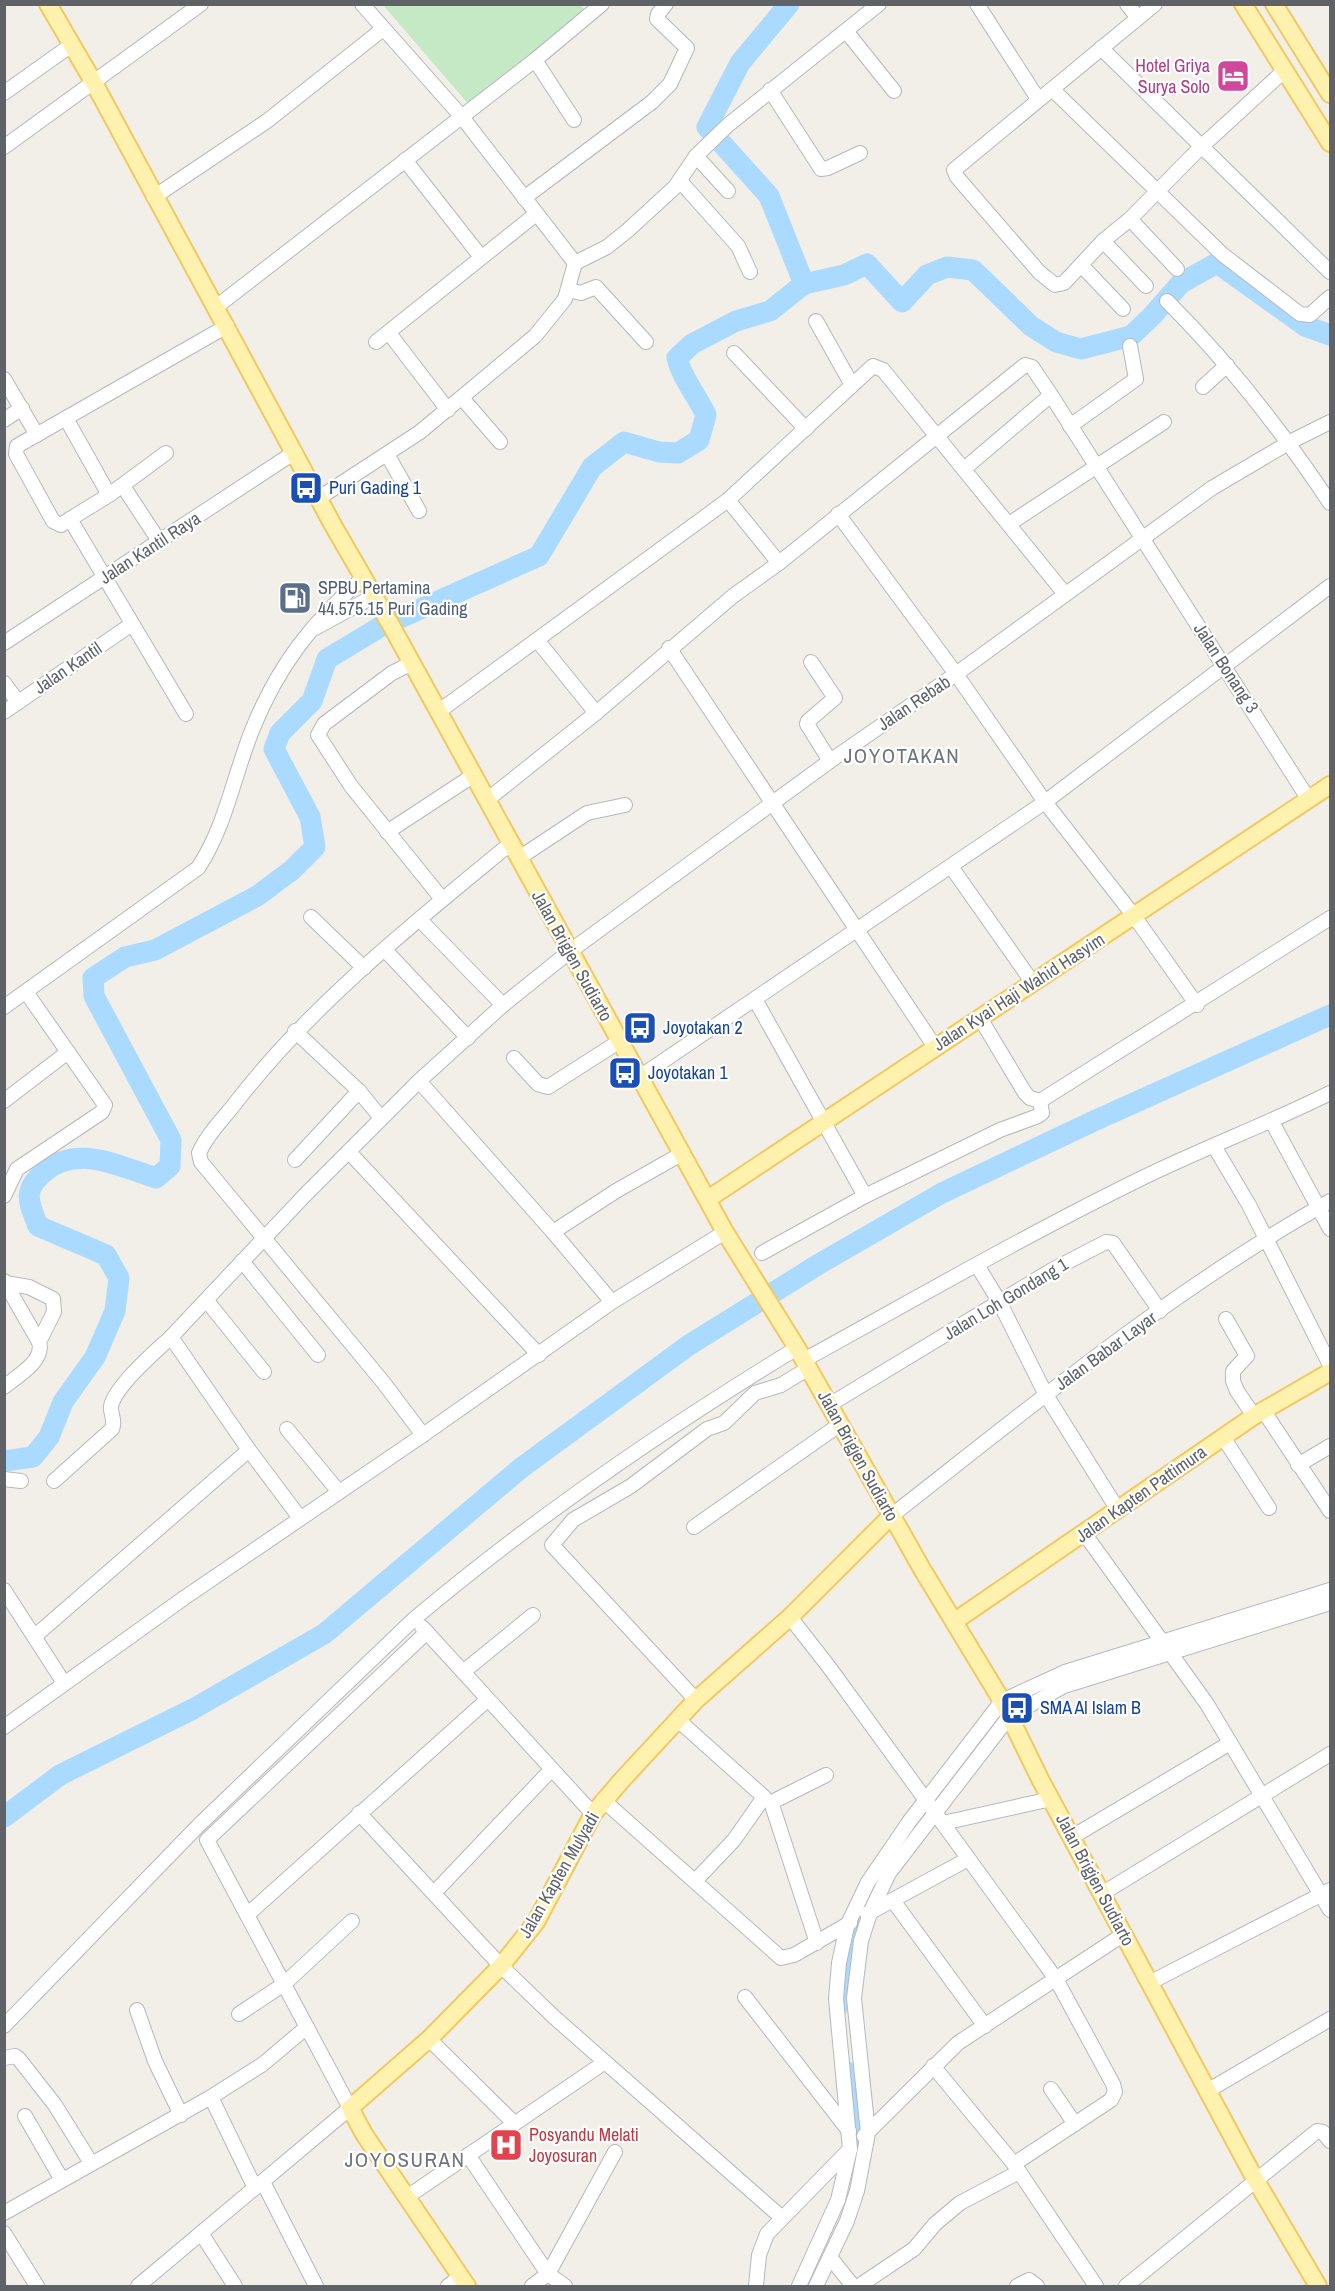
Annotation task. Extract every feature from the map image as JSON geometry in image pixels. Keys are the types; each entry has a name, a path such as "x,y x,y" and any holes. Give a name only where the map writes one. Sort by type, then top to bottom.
{"main road":[{"name":"Jalan Brigjen Sudiarto","path":"48,4 70,46 94,83 319,498 474,775 569,952 641,1076 725,1232 803,1359 891,1516 1006,1709 1051,1799 1255,2179 1315,2285"},
{"path":"1243,4 1330,142"},
{"path":"1274,4 1330,94"},
{"name":"Jalan Kyai Haji Wahid Hasyim","path":"708,1199 824,1120 1329,789"},
{"name":"Jalan Kapten Pattimura","path":"955,1621 1258,1413 1330,1372"},
{"name":"Jalan Kapten Mulyadi","path":"350,2108 429,2039 501,1966 536,1922 593,1814 603,1800 696,1700 789,1617 891,1516"},
{"path":"350,2108 458,2283"}],"street":[{"path":"4,147 201,4"},
{"path":"362,4 462,117 575,263"},
{"path":"580,4 590,16"},
{"path":"216,307 535,60 602,4"},
{"path":"524,198 652,102 670,84 687,48 657,19 666,4"},
{"path":"319,498 387,454 448,410 535,336 550,322 568,290 575,263 607,247 627,231 680,181 697,155 728,125 879,4"},
{"path":"977,4 1038,99"},
{"path":"1127,4 1138,18"},
{"path":"1155,4 954,170 957,177 1039,272 1055,285 1064,283 1103,241 1130,219 1201,147 1285,70"},
{"path":"154,197 267,121 383,29"},
{"path":"846,31 894,91"},
{"path":"4,93 70,46"},
{"path":"1101,48 1330,273"},
{"path":"535,60 574,120"},
{"path":"1052,89 1227,258 1300,314 1310,315 1330,297"},
{"path":"770,90 820,168 828,168 860,153"},
{"path":"697,155 728,191"},
{"path":"405,160 481,257"},
{"path":"680,181 738,246 750,272"},
{"path":"376,342 536,214"},
{"path":"1130,219 1177,269"},
{"path":"1103,241 1146,286"},
{"path":"1081,265 1123,309"},
{"path":"568,290 581,292 596,286 646,342"},
{"path":"1167,301 1227,365 1290,442 1330,503"},
{"path":"816,321 852,385"},
{"path":"166,453 123,486 61,525 53,520 16,454 17,446 67,420 227,326"},
{"path":"389,333 448,410"},
{"path":"1070,426 1136,379 1130,346"},
{"path":"734,353 806,429"},
{"path":"1203,387 1227,365"},
{"path":"438,712 728,500 867,370 878,366 1065,594"},
{"name":"Jalan Bonang 3","path":"936,436 1020,366 1032,367 1309,800"},
{"path":"4,379 37,435"},
{"path":"964,469 1051,395"},
{"path":"462,398 500,442"},
{"path":"4,420 22,408"},
{"path":"67,420 109,495"},
{"path":"1009,524 1164,422"},
{"name":"Jalan Rebab","path":"54,1481 112,1429 115,1422 111,1408 114,1400 141,1365 207,1301 242,1261 381,1118 503,1005 569,952 830,761 956,674 1142,537 1212,488 1290,442 1330,422"},
{"path":"487,800 596,713 669,648 733,596 936,436"},
{"name":"Jalan Kantil Raya","path":"4,643 295,452"},
{"path":"387,454 419,511"},
{"path":"123,486 159,541"},
{"path":"728,500 779,562"},
{"path":"838,514 956,674 1045,802 1134,916 1197,1005"},
{"path":"70,519 186,714"},
{"path":"6,1001 26,992 198,868 211,848 252,729 272,686 306,634 363,578"},
{"path":"641,1076 952,868 1045,802 1330,586"},
{"path":"306,634 378,603"},
{"name":"Jalan Kantil","path":"4,712 132,624"},
{"path":"537,640 596,713"},
{"path":"669,648 935,1047"},
{"path":"811,662 835,698 807,724 830,761"},
{"path":"412,663 392,674 324,724 318,735 351,786 442,899"},
{"path":"4,683 18,702"},
{"path":"387,832 474,775"},
{"path":"519,858 587,813 625,805"},
{"path":"423,1435 201,1162 200,1153 244,1092 295,1031 442,899 510,844"},
{"path":"952,868 1033,983"},
{"path":"310,917 364,968"},
{"path":"980,1018 1025,1093 1030,1098 1040,1101 1197,1005 1330,918"},
{"path":"420,920 503,1005"},
{"path":"385,950 468,1038"},
{"path":"4,1196 17,1169 102,1112 104,1102 26,992"},
{"path":"756,1000 865,1196"},
{"path":"295,1031 359,1091 381,1118"},
{"path":"514,1058 538,1084 548,1087 621,1041"},
{"path":"4,1101 68,1052"},
{"path":"419,1082 553,1232 612,1302"},
{"path":"295,1161 359,1091"},
{"path":"4,2026 199,1825 414,1619 584,1487 715,1398 803,1359 1140,1179 1272,1122 1330,1093"},
{"path":"762,1253 865,1196 1000,1130 1038,1116 1042,1113 1040,1101"},
{"path":"1272,1122 1330,1229"},
{"path":"1214,1146 1267,1240 1330,1365"},
{"path":"349,1152 539,1355"},
{"path":"553,1232 616,1191 683,1153"},
{"name":"Jalan Babar Layar","path":"891,1516 1046,1395 1160,1311 1330,1201"},
{"path":"4,1727 612,1302 725,1232"},
{"name":"Jalan Loh Gondang 1","path":"829,1405 1053,1270 1110,1242 1160,1311"},
{"path":"242,1261 318,1355"},
{"path":"977,1265 1000,1303 1046,1395 1118,1510"},
{"path":"4,1387 38,1358 41,1350 39,1342 5,1282"},
{"path":"5,1282 29,1287 53,1299 54,1312 39,1342"},
{"path":"207,1301 264,1372"},
{"path":"1226,1319 1247,1356 1233,1371 1233,1381 1298,1465 1330,1511"},
{"path":"171,1337 249,1450 300,1518"},
{"path":"696,1700 551,1546 573,1520 631,1486 707,1429 724,1423 755,1393 782,1385 803,1359"},
{"path":"694,1527 839,1425"},
{"path":"287,1429 339,1492"},
{"path":"1223,1437 1269,1508"},
{"path":"1298,1465 1330,1446"},
{"path":"35,1636 249,1450"},
{"path":"4,1479 21,1481"},
{"path":"1084,1533 1207,1704 1262,1796 1326,1892 1330,1910"},
{"path":"4,1590 64,1683"},
{"path":"816,2286 857,2191 866,2134 854,1998 861,1941 869,1914 889,1873 1006,1709 1166,1648 1330,1590"},
{"path":"1166,1648 1330,1604"},
{"path":"463,1672 533,1615"},
{"path":"789,1617 829,1667 1056,1979 1113,2084 1115,2092 1112,2100 1075,2124 1016,2168 960,2203 935,2224 914,2249 858,2286"},
{"path":"414,1619 593,1814"},
{"path":"138,2286 350,2108 207,1840 428,1632"},
{"path":"247,1915 488,1700"},
{"path":"678,1720 764,1797 734,1840 695,1881"},
{"path":"1072,1837 1230,1743"},
{"path":"1103,1893 1330,1754"},
{"path":"434,1893 551,1770"},
{"path":"817,1943 772,1805 774,1801 826,1775"},
{"path":"799,2286 838,2200 851,2148 837,2027 836,1999 839,1963 850,1924 868,1882 933,1810 1051,1799"},
{"path":"603,1800 781,1958 817,1943 968,1859"},
{"path":"359,1813 501,1966 605,2062 781,2217"},
{"path":"1151,1982 1326,1892"},
{"path":"894,1902 985,2026"},
{"path":"239,2014 284,1984 352,1921"},
{"path":"756,2286 762,2244 781,2217 933,2066 958,2043 1124,1934"},
{"path":"745,1997 849,2131"},
{"path":"137,2010 155,2061 181,2115"},
{"path":"1209,2090 1330,2019"},
{"path":"5,2211 212,2097 262,2064 307,2026"},
{"path":"429,2039 514,2123"},
{"path":"4,2058 15,2056 19,2059 54,2105 90,2163"},
{"path":"406,2197 605,2062"},
{"path":"933,2066 1016,2168 1096,2286"},
{"path":"1051,2089 1075,2124"},
{"path":"212,2097 316,2286"},
{"path":"25,2116 62,2180"},
{"path":"1125,2286 1317,2130 1323,2132 1330,2141"},
{"path":"532,2286 548,2274 615,2152"},
{"path":"468,2155 548,2274 564,2286"},
{"path":"4,2233 38,2286"},
{"path":"201,2233 235,2286"},
{"path":"830,2257 853,2286"},
{"path":"1017,2286 1029,2280 1037,2286"}],"green space":[{"path":"579,4 585,10 470,106 383,5"}],"waterway":[{"path":"789,4 740,63 707,127 769,196 804,284"},
{"path":"4,1461 33,1457 49,1437 63,1402 95,1357 115,1311 119,1278 106,1255 38,1226 29,1198 32,1186 43,1173 56,1164 70,1159 84,1158 113,1163 156,1178 170,1166 171,1140 94,996 93,978 125,957 155,950 257,896 292,870 315,847 310,817 274,749 280,733 312,701 327,659 380,627 539,556 592,467 624,442 659,452 678,453 699,440 706,415 682,373 677,358 692,344 736,321 770,311 804,284 844,275 867,264 902,302 927,275 947,267 973,270 1031,326 1056,342 1081,349 1131,336 1181,283 1217,263 1305,326 1330,335"},
{"path":"4,1817 60,1775 193,1709 324,1634 521,1468 689,1345 819,1264 942,1193 1096,1120 1330,1015"},
{"path":"900,1849 933,1801"},
{"path":"841,2010 858,1924 868,1905"},
{"path":"849,2068 859,2143 856,2164"}],"place":[{"name":"Hotel Griya Surya Solo","path":"1233,76"},
{"name":"Puri Gading 1","path":"306,488"},
{"name":"SPBU Pertamina 44.575.15 Puri Gading","path":"295,598"},
{"name":"Joyotakan 2","path":"640,1028"},
{"name":"Joyotakan 1","path":"625,1073"},
{"name":"SMA Al Islam B","path":"1017,1708"},
{"name":"Posyandu Melati Joyosuran","path":"506,2145"}],"district":[{"name":"JOYOTAKAN","path":"902,756"},
{"name":"JOYOSURAN","path":"405,2160"}]}
